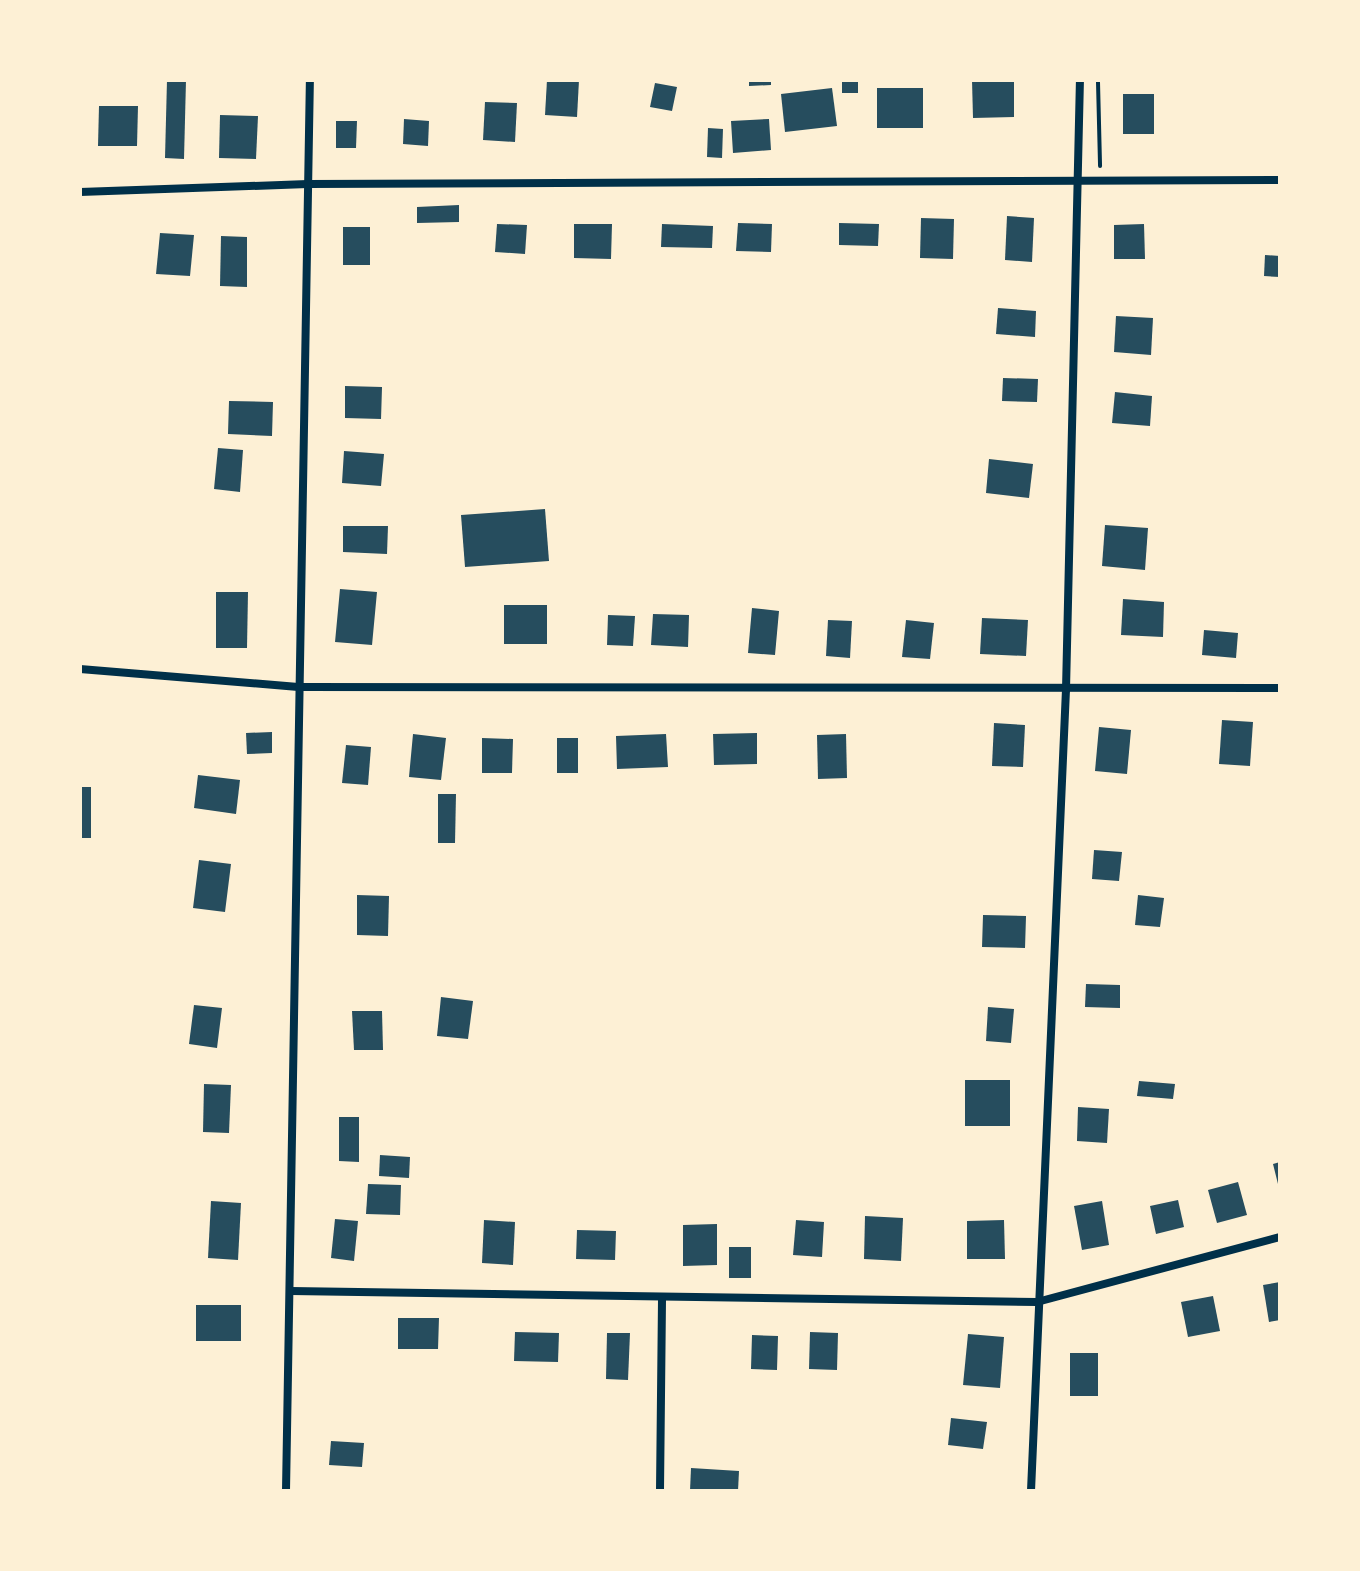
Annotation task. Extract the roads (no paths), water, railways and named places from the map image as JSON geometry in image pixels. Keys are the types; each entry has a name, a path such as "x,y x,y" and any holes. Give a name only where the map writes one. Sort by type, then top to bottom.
{"street":[{"path":"286,1491 310,80"},
{"path":"1031,1491 1066,690 1083,178 1080,80"},
{"path":"80,192 308,184 1083,178 1280,180"},
{"path":"80,669 301,687 1280,688"},
{"path":"291,1291 1037,1302 1280,1237"},
{"path":"660,1491 662,1298"}]}
